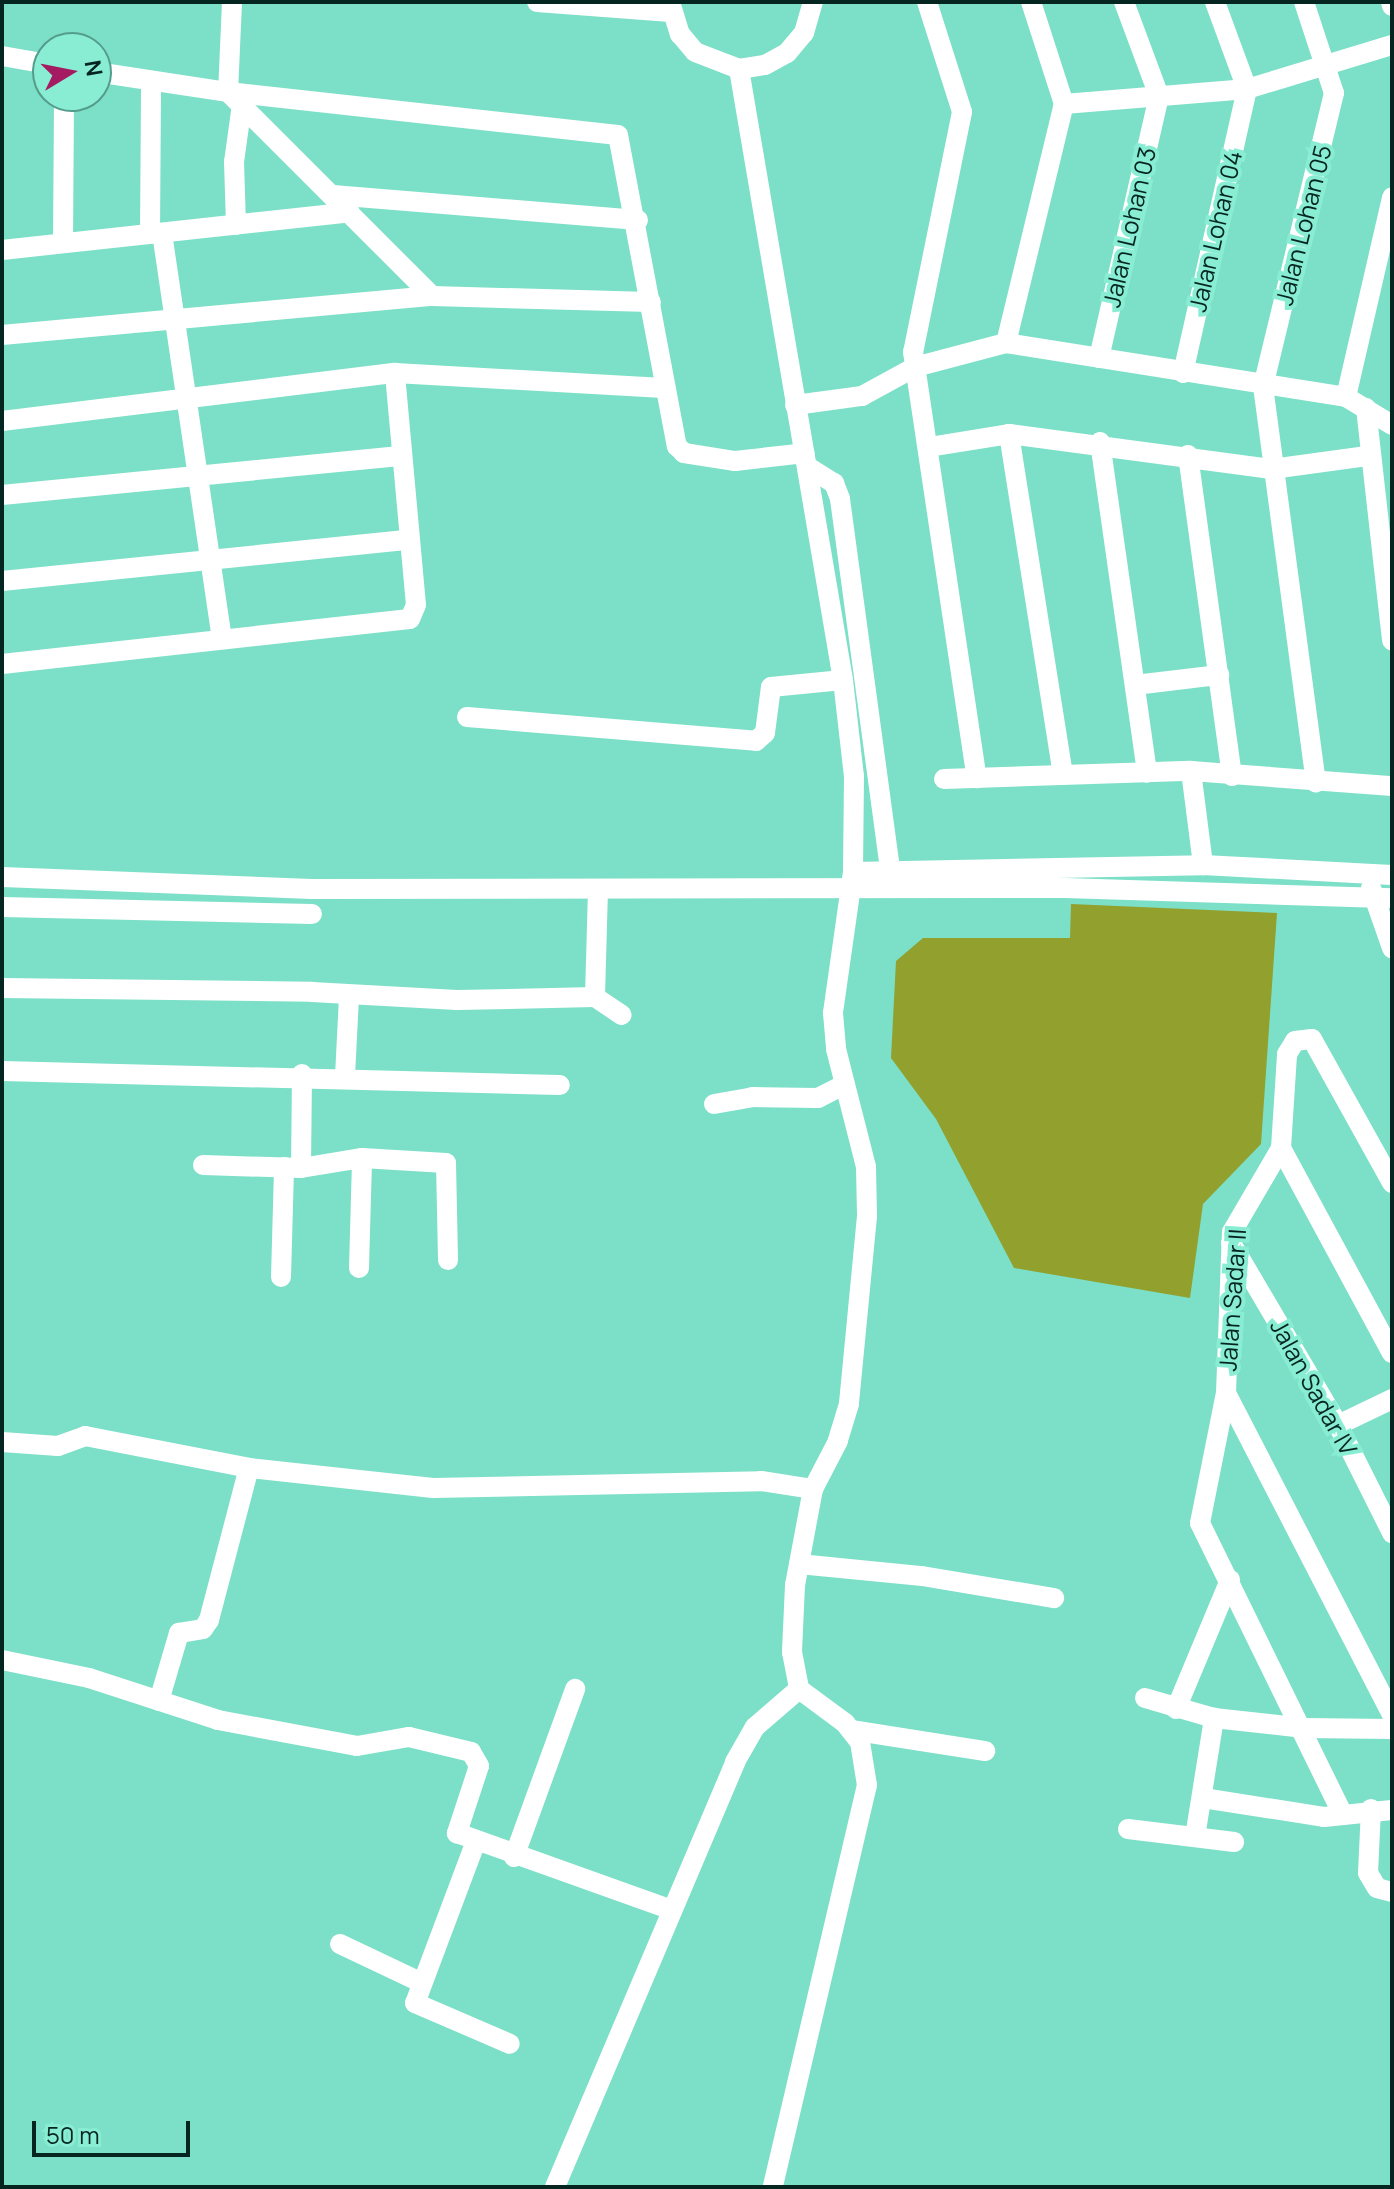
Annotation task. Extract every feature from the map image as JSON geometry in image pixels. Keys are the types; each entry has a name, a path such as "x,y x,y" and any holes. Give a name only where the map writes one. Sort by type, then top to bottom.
{"street":[{"path":"232,2 236,225"},
{"path":"537,2 671,7 680,34 695,52 739,69 765,65 787,53 804,33 813,2"},
{"path":"927,2 962,112 913,333 915,367 977,778"},
{"path":"1006,343 1064,104 1031,2"},
{"path":"1124,2 1159,96"},
{"path":"1215,2 1247,89"},
{"name":"Jalan Lohan 05","path":"1263,386 1333,104 1334,81 1304,2"},
{"path":"1064,104 1247,89 1392,45"},
{"path":"2,56 32,61"},
{"path":"739,69 843,680 854,776 853,880 833,1013 845,1084 864,1152 867,1216 849,1404 838,1441 813,1489 799,1564 792,1652 799,1689 851,1730 985,1751"},
{"path":"112,75 235,98 610,131 624,143 671,434 684,453 751,461 807,460 834,483 840,499 890,870"},
{"path":"151,81 156,233 174,316 222,637"},
{"name":"Jalan Lohan 04","path":"1183,373 1247,89"},
{"name":"Jalan Lohan 03","path":"1099,358 1159,96"},
{"path":"235,98 432,296"},
{"path":"63,243 64,112"},
{"path":"333,195 638,220"},
{"path":"1346,397 1392,197"},
{"path":"2,250 350,212"},
{"path":"2,335 174,316 432,296 651,302"},
{"path":"795,405 862,396 915,367 1006,343 1346,397 1392,425"},
{"path":"2,421 395,373 664,388"},
{"path":"2,664 222,637 410,619 416,605 395,373"},
{"path":"1263,386 1316,782"},
{"path":"1366,408 1367,456 1392,641"},
{"path":"929,447 1009,434 1100,442 1272,469 1367,456"},
{"path":"1009,434 1063,774"},
{"path":"1100,442 1147,773"},
{"path":"1188,455 1232,776"},
{"path":"2,495 402,456"},
{"path":"2,581 408,540"},
{"path":"1135,685 1219,675"},
{"path":"467,717 756,741 765,733 771,687 843,680"},
{"path":"944,779 1191,771 1392,786"},
{"path":"1191,771 1203,865"},
{"path":"853,880 890,870 1066,866 1203,865 1392,875"},
{"path":"1065,888 1066,866"},
{"path":"1370,875 1382,898 1392,948"},
{"path":"2,877 312,889 598,889 853,880 1382,898"},
{"path":"595,997 598,889"},
{"path":"2,907 312,914"},
{"path":"2,988 349,996 595,997 622,1015"},
{"path":"345,1076 349,996"},
{"name":"Jalan Sadar II","path":"1343,1815 1304,1728 1230,1580 1203,1537 1200,1523 1226,1393 1234,1224 1281,1148 1287,1054 1295,1041 1309,1037 1392,1183"},
{"path":"2,1071 302,1074 560,1085"},
{"path":"281,1277 302,1074"},
{"path":"714,1104 752,1097 818,1098 845,1084"},
{"path":"1281,1148 1392,1353"},
{"path":"359,1268 362,1158"},
{"path":"203,1165 292,1168 362,1158 448,1165 448,1260"},
{"name":"Jalan Sadar IV","path":"1231,1243 1385,1499 1392,1533"},
{"path":"1226,1393 1392,1714"},
{"path":"1338,1425 1392,1399"},
{"path":"2,1442 58,1446 93,1437 249,1468 433,1488 706,1486 761,1481 813,1489"},
{"path":"159,1701 179,1633 203,1629 209,1620 249,1468"},
{"path":"799,1564 922,1576 1054,1598"},
{"path":"1176,1709 1230,1580"},
{"path":"2,1660 89,1678 218,1720 357,1746 409,1737 471,1752 479,1766 457,1833 514,1857 672,1910"},
{"path":"514,1857 575,1689"},
{"path":"555,2187 672,1910 755,1727 799,1689"},
{"path":"1145,1698 1214,1718 1304,1728 1392,1729"},
{"path":"1195,1837 1214,1718"},
{"path":"773,2187 865,1803 867,1771 851,1730"},
{"path":"1203,1798 1324,1817 1371,1809 1392,1810"},
{"path":"1371,1809 1368,1873 1377,1888 1392,1892"},
{"path":"1128,1829 1234,1842"},
{"path":"476,1841 422,1983 418,2008 510,2044"},
{"path":"340,1944 422,1983"}],"shaded area":[{"path":"1071,904 1277,913 1261,1144 1203,1204 1190,1298 1014,1268 936,1119 891,1058 896,961 923,938 1070,938"}]}
